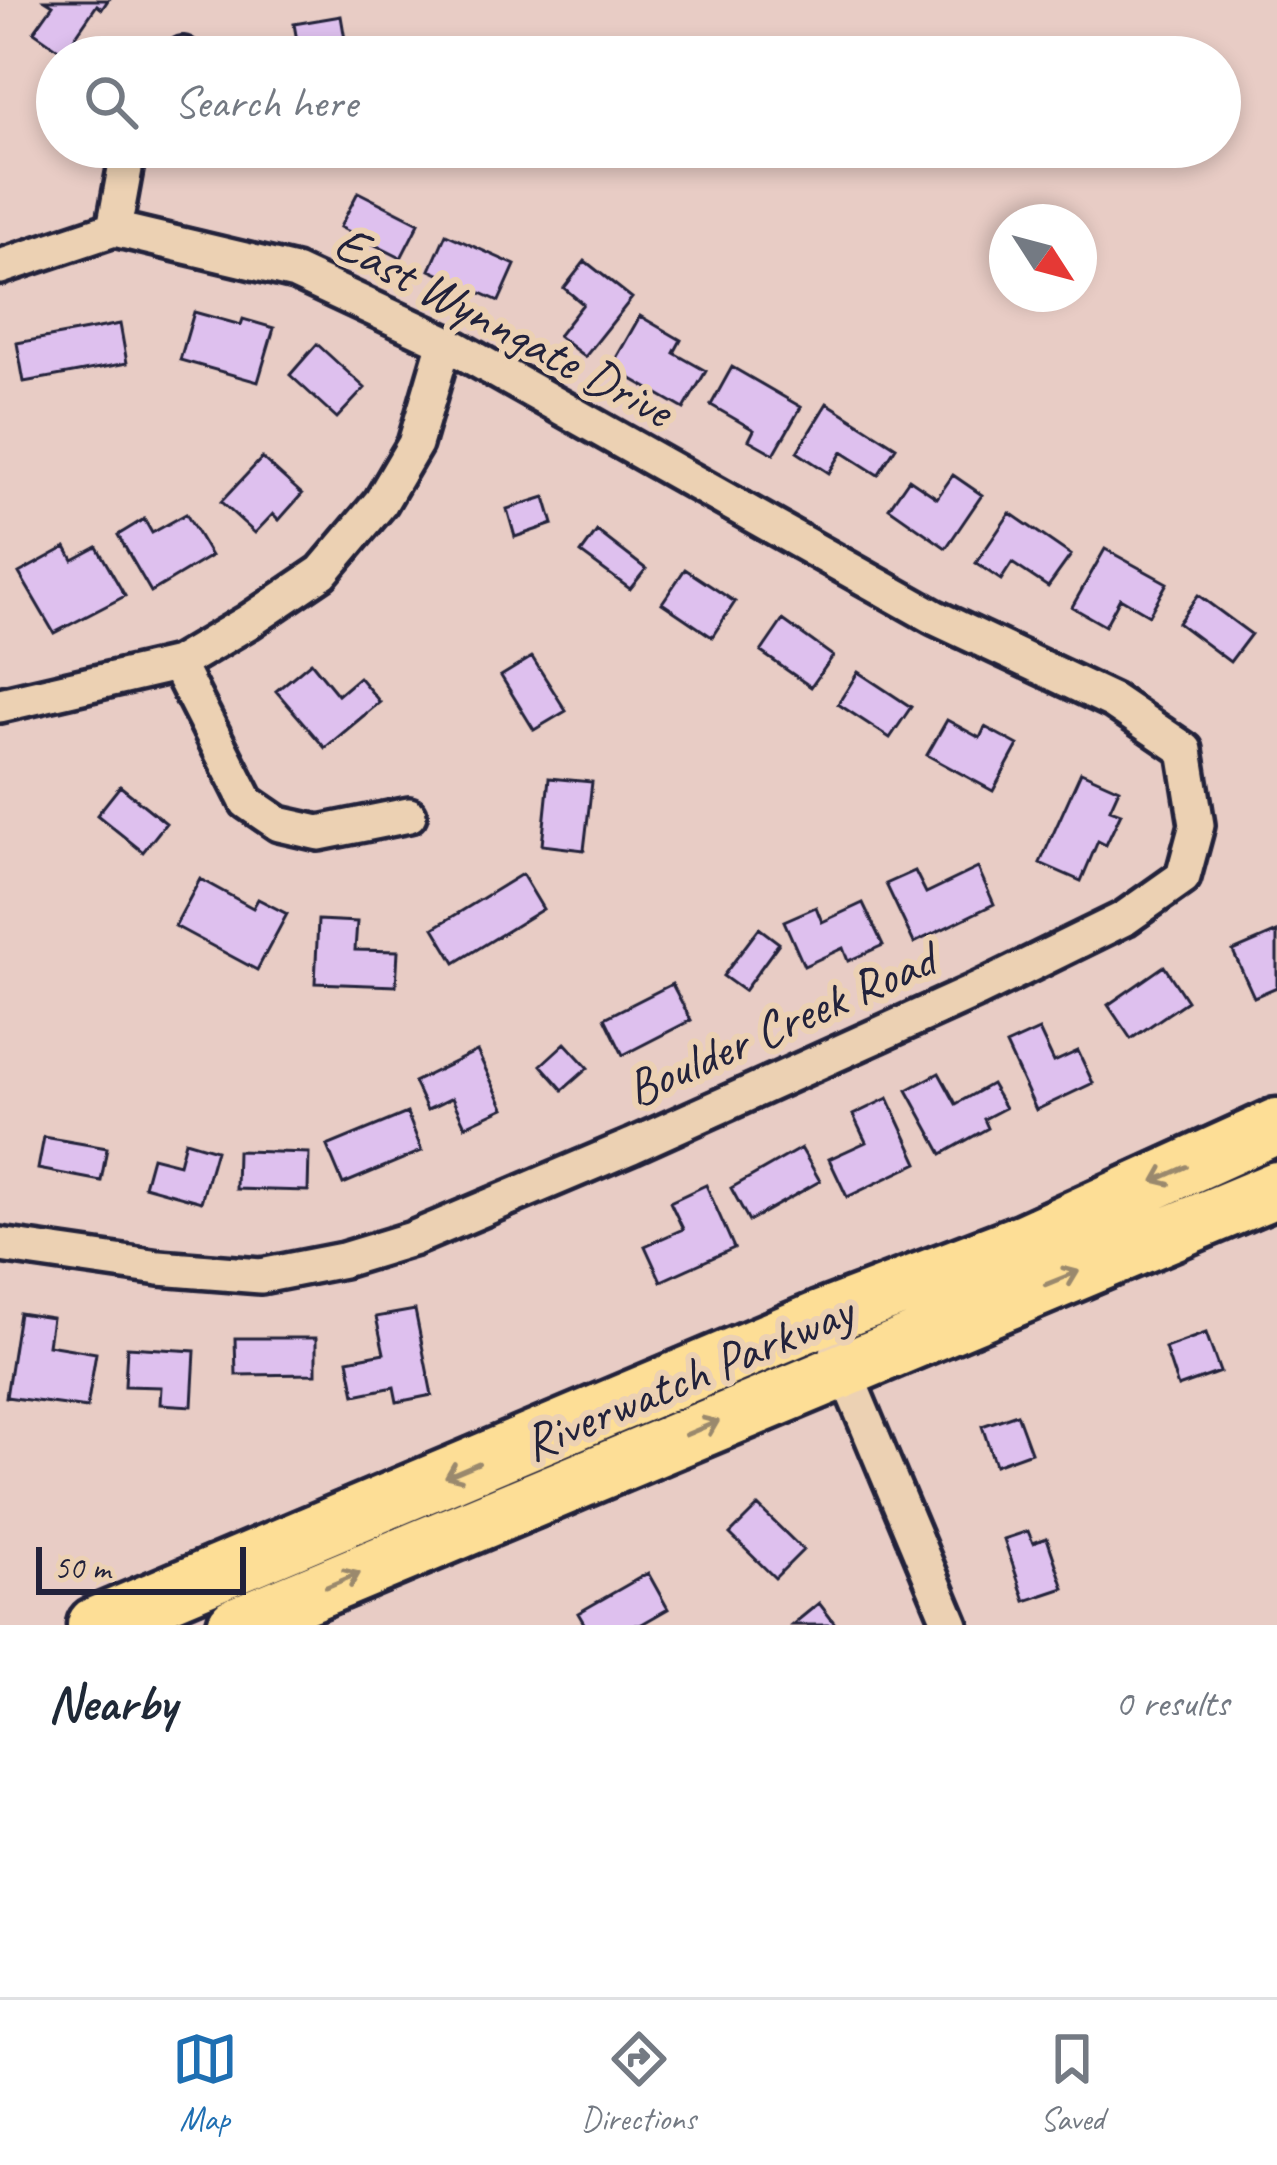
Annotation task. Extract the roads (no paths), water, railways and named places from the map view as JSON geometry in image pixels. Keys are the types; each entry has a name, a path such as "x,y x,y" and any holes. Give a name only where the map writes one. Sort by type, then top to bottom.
{"main road":[{"name":"Riverwatch Parkway","path":"95,1625 820,1319 1024,1241 1277,1126"},
{"name":"Riverwatch Parkway","path":"235,1625 1277,1189"}],"street":[{"path":"0,267 114,229 125,168"},
{"name":"East Wynngate Drive","path":"114,229 295,272 445,342 934,617"},
{"path":"0,705 177,664 322,572 381,502 415,444 445,342"},
{"name":"Boulder Creek Road","path":"0,1245 159,1268 261,1276 343,1260 412,1239 978,990 1125,918 1183,878 1197,825 1185,750 1113,701 934,617"},
{"path":"177,664 247,802 279,824 319,833 409,815"},
{"path":"820,1319 845,1368 951,1625"}]}
